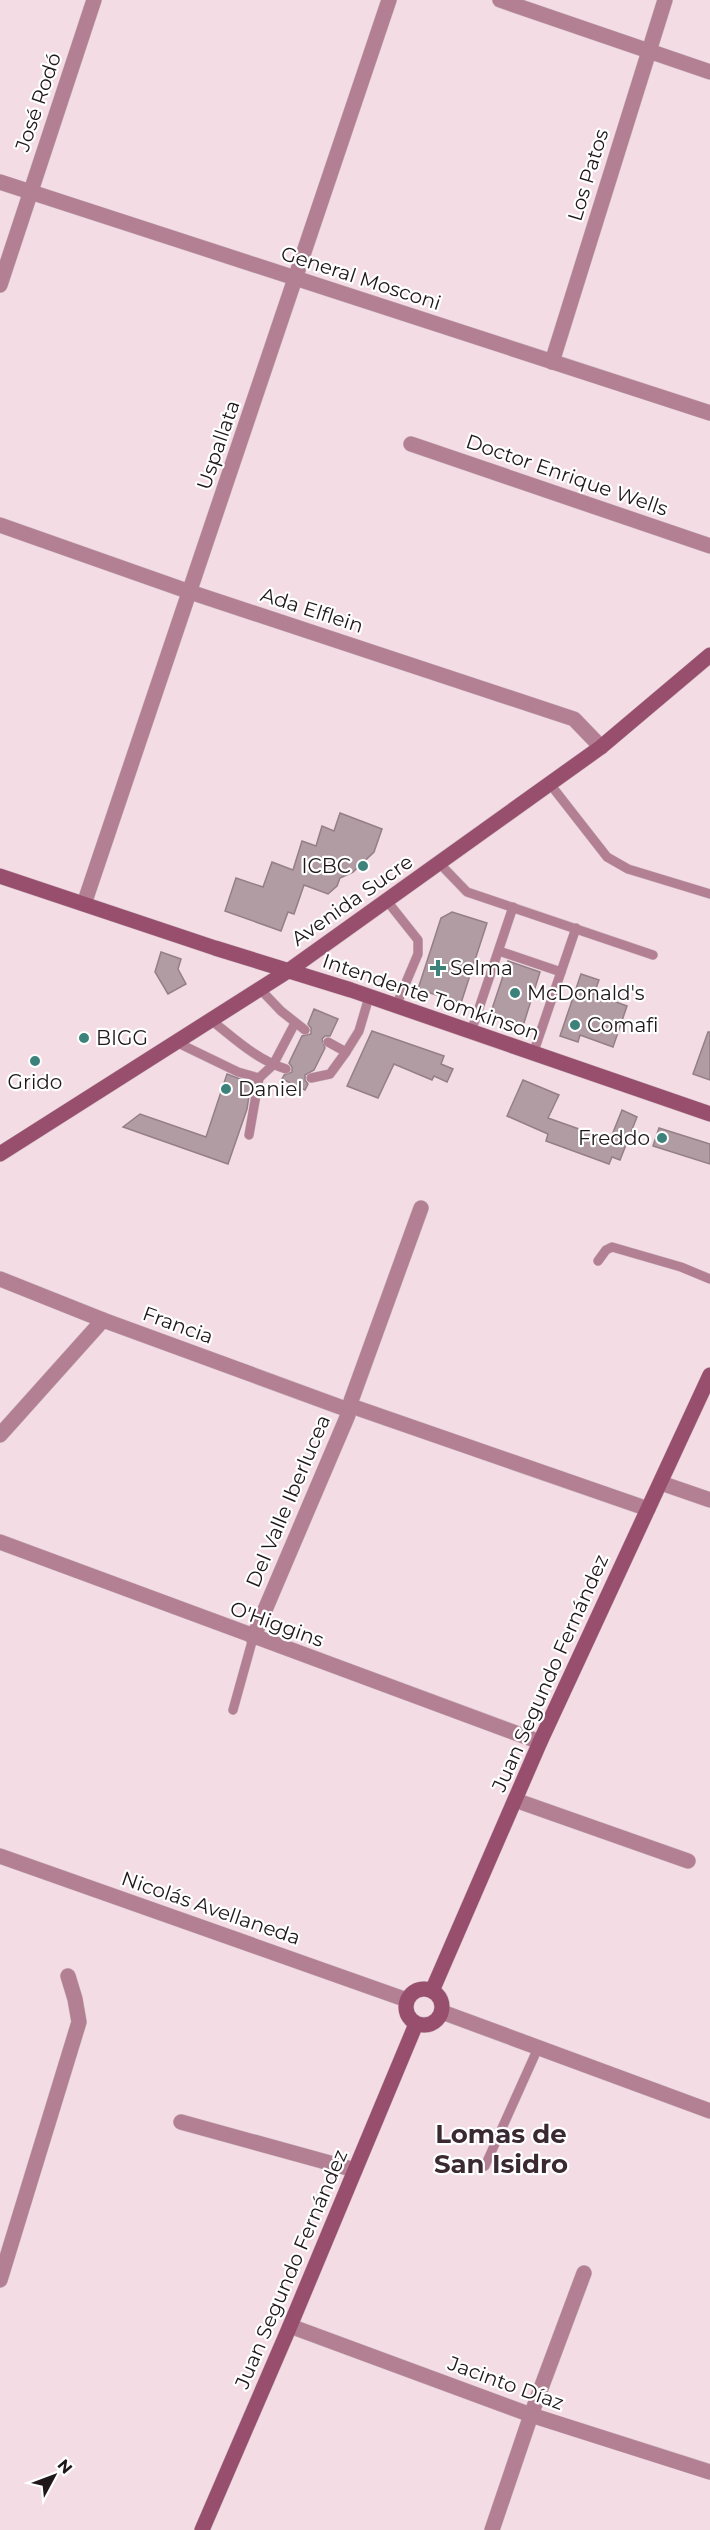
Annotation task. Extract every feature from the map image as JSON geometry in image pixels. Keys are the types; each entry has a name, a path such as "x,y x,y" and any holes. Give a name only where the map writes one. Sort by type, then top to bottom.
{"main road":[{"name":"Avenida Sucre","path":"0,1154 288,971 601,747 710,655"},
{"name":"Intendente Tomkinson","path":"0,876 369,996 710,1114"},
{"name":"Juan Segundo Fernández","path":"432,1990 540,1742 710,1375"},
{"path":"422,1989 432,1990 442,2004 442,2012 436,2021 427,2025 416,2024 409,2018 406,2009 407,2000 413,1992 422,1989"},
{"name":"Juan Segundo Fernández","path":"202,2530 416,2024"}],"street":[{"name":"José Rodó","path":"0,285 94,0"},
{"name":"Uspallata","path":"84,904 297,279 389,0"},
{"path":"501,0 710,72"},
{"name":"Los Patos","path":"552,362 665,0"},
{"name":"General Mosconi","path":"0,182 710,413"},
{"name":"Doctor Enrique Wells","path":"411,444 710,546"},
{"name":"Ada Elflein","path":"0,525 190,592 574,719 585,727 601,747"},
{"name":"Del Valle Iberlucea","path":"253,1638 350,1408 421,1208"},
{"name":"Francia","path":"0,1279 103,1320 350,1408 648,1509"},
{"path":"0,1436 103,1320"},
{"path":"661,1484 710,1500"},
{"name":"O'Higgins","path":"0,1542 253,1638 540,1742"},
{"path":"515,1800 688,1861"},
{"name":"Nicolás Avellaneda","path":"0,1856 407,2000"},
{"path":"0,2280 79,2022 68,1976"},
{"path":"442,2012 710,2111"},
{"path":"182,2122 355,2170"},
{"path":"492,2530 531,2415 584,2273"},
{"name":"Jacinto Díaz","path":"290,2326 531,2415 710,2472"}],"lane":[{"path":"550,784 607,857 628,869 710,894"},
{"path":"440,864 467,892 653,955"},
{"path":"387,901 418,940 418,954 396,1006"},
{"path":"471,1032 513,908"},
{"path":"533,1053 576,928"},
{"path":"499,951 561,972"},
{"path":"260,989 305,1030"},
{"path":"311,1078 330,1074 346,1053 359,1031 369,996"},
{"path":"211,1020 247,1049 286,1070"},
{"path":"249,1135 259,1077 273,1065 296,1023"},
{"path":"176,1042 238,1072 259,1077"},
{"path":"327,1042 346,1053"},
{"path":"598,1262 606,1250 612,1247 681,1267 710,1279"},
{"path":"233,1710 253,1638"},
{"path":"484,2166 538,2048"}],"building":[{"path":"340,813 382,829 374,852 353,872 340,878 337,886 328,894 304,885 294,914 288,912 281,931 225,911 236,878 263,887 272,862 293,870 302,841 316,846 322,826 334,831"},
{"path":"452,912 487,923 461,1003 418,989 441,918"},
{"path":"161,952 181,959 178,969 186,984 168,994 155,972"},
{"name":"McDonald's","path":"508,961 540,972 523,1026 490,1015"},
{"path":"581,974 599,980 594,994 627,1006 613,1047 580,1035 578,1042 560,1036"},
{"path":"314,1009 338,1019 330,1036 322,1039 325,1048 314,1070 305,1075 308,1084 305,1090 282,1079 284,1075 292,1072 289,1063 302,1036 311,1034 308,1024"},
{"path":"372,1031 444,1056 441,1064 453,1069 447,1082 434,1076 432,1080 394,1064 378,1098 347,1086"},
{"path":"708,1032 710,1032 710,1080 693,1074"},
{"path":"227,1074 251,1083 247,1109 228,1164 123,1127 140,1114 206,1137"},
{"path":"523,1080 559,1095 548,1118 610,1140 622,1110 637,1117 620,1160 612,1157 609,1164 546,1141 548,1134 507,1116"},
{"path":"659,1128 710,1144 710,1164 653,1146"}],"place":[{"name":"ICBC","path":"363,866"},
{"name":"Selma","path":"438,968"},
{"name":"McDonald's","path":"515,993"},
{"name":"Comafi","path":"575,1025"},
{"name":"BIGG","path":"84,1038"},
{"name":"Grido","path":"35,1061"},
{"name":"Daniel","path":"226,1089"},
{"name":"Freddo","path":"662,1138"}],"district":[{"name":"Lomas de San Isidro","path":"501,2149"}]}
